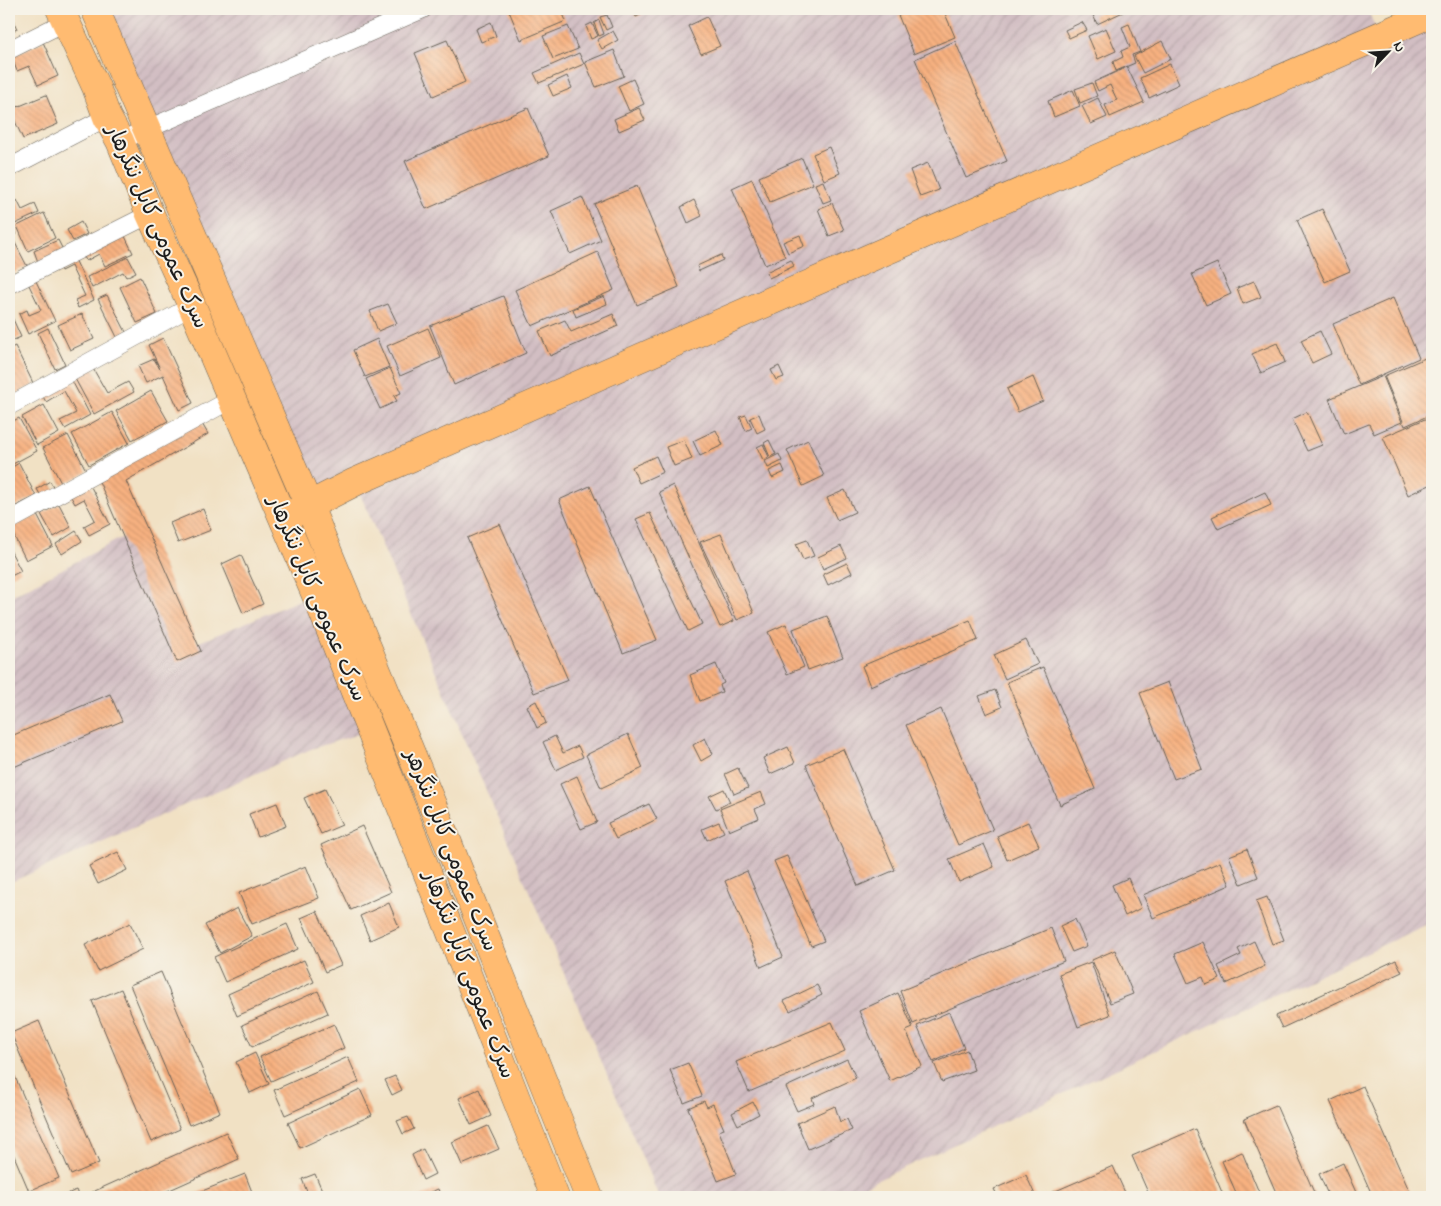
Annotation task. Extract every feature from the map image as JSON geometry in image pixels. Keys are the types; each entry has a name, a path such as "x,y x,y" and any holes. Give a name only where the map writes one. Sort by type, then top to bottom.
{"highway":[{"name":"سرک عمومی کابل ننگرهار","path":"95,9 309,506"},
{"path":"283,518 354,482 1432,13"},
{"name":"سرک عمومی کابل ننگرهار","path":"62,15 96,87 107,117 120,141 321,607 555,1197"},
{"name":"سرک عمومی کابل ننگرهر","path":"309,506 442,829 589,1197"}],"street":[{"path":"120,141 423,9"},
{"path":"9,50 62,15"},
{"path":"9,168 107,117"},
{"path":"9,285 150,214"},
{"path":"9,406 192,306"},
{"path":"9,521 232,399"}],"shaded area":[{"path":"95,9 1367,9 1379,35 1432,13 1432,922 841,1197 659,1197 355,482 309,506"},
{"path":"123,537 173,653 307,597 368,731 311,749 9,883 9,597"}],"building":[{"path":"515,9 561,9 566,21 521,40 509,11"},
{"path":"632,9 653,9 636,17"},
{"path":"912,9 943,9 955,37 914,54 898,15"},
{"path":"1107,9 1121,9 1123,12 1097,24 1093,15"},
{"path":"9,10 17,29 9,33"},
{"path":"607,15 612,27 606,30 600,17"},
{"path":"707,17 720,46 701,54 688,26"},
{"path":"599,20 604,34 599,36 594,23"},
{"path":"491,22 496,36 481,42 476,29"},
{"path":"1082,22 1087,30 1069,38 1065,30"},
{"path":"592,23 598,36 591,39 586,26"},
{"path":"1129,24 1140,52 1132,55 1135,63 1116,71 1113,62 1123,57 1121,51 1130,47 1122,27"},
{"path":"568,26 578,49 553,59 543,36"},
{"path":"1106,28 1116,51 1098,59 1088,36"},
{"path":"613,31 618,40 602,49 597,40"},
{"path":"447,40 465,82 433,96 415,53"},
{"path":"955,41 1007,161 966,178 915,59"},
{"path":"1162,41 1171,59 1143,73 1134,56"},
{"path":"43,42 58,76 38,85 29,66 17,71 11,56"},
{"path":"614,50 624,76 596,87 585,62"},
{"path":"579,53 584,64 539,83 534,73"},
{"path":"1170,64 1179,84 1149,98 1140,78"},
{"path":"1127,67 1144,102 1110,117 1105,105 1117,100 1110,85 1098,91 1094,82"},
{"path":"567,76 572,88 553,96 548,85"},
{"path":"633,79 644,104 629,111 618,86"},
{"path":"1092,83 1097,96 1080,103 1075,89"},
{"path":"1073,90 1080,106 1054,117 1048,101"},
{"path":"46,95 58,124 23,139 10,110"},
{"path":"1098,98 1107,117 1091,124 1082,106"},
{"path":"528,108 549,156 426,209 405,161"},
{"path":"639,108 645,120 619,131 614,119"},
{"path":"829,147 840,173 824,180 813,154"},
{"path":"802,158 813,184 770,202 759,177"},
{"path":"928,163 939,190 920,197 910,170"},
{"path":"752,179 785,257 765,265 732,188"},
{"path":"823,181 831,200 823,203 815,184"},
{"path":"637,186 679,287 637,305 594,204"},
{"path":"582,197 601,240 570,254 551,211"},
{"path":"17,200 22,210 35,204 39,213 15,224 9,210 9,204"},
{"path":"694,200 702,216 688,223 681,207"},
{"path":"832,203 844,230 829,236 818,209"},
{"path":"1322,209 1350,271 1325,282 1297,220"},
{"path":"44,213 55,238 28,251 17,226"},
{"path":"81,222 87,234 73,241 67,230"},
{"path":"11,225 16,234 12,237 27,266 10,275 9,266 14,263 9,254 9,227"},
{"path":"123,232 133,253 105,266 99,254 86,261 82,252"},
{"path":"800,235 804,246 788,253 783,242"},
{"path":"58,240 63,250 38,262 34,251"},
{"path":"598,252 614,290 532,326 515,290"},
{"path":"721,255 723,260 699,271 697,266"},
{"path":"74,257 94,300 78,308 75,300 85,296 71,266 61,271 58,264"},
{"path":"128,257 136,272 126,277 123,272 92,288 87,277"},
{"path":"791,260 794,266 769,278 766,272"},
{"path":"1217,263 1231,294 1206,305 1192,274"},
{"path":"140,277 157,314 137,323 120,287"},
{"path":"35,279 55,321 28,334 19,314 27,310 29,315 41,310 28,283"},
{"path":"1254,281 1261,297 1243,304 1237,288"},
{"path":"107,295 126,332 117,337 98,299"},
{"path":"503,296 526,353 454,385 430,326"},
{"path":"604,296 607,304 576,317 573,309"},
{"path":"1393,298 1419,358 1359,385 1333,324"},
{"path":"388,304 397,323 378,331 370,311"},
{"path":"82,314 94,339 70,350 58,325"},
{"path":"613,314 618,326 550,356 539,331 565,320 571,332"},
{"path":"12,317 21,337 9,342 9,318"},
{"path":"48,328 65,364 55,369 38,333"},
{"path":"428,328 441,358 400,376 387,346"},
{"path":"1320,331 1331,354 1312,363 1301,340"},
{"path":"163,338 193,403 179,410 163,375 146,383 138,366 154,359 160,369 149,345"},
{"path":"377,339 389,367 365,377 353,350"},
{"path":"1277,343 1285,362 1261,373 1252,354"},
{"path":"15,346 34,385 9,397 9,349"},
{"path":"1432,355 1432,414 1405,426 1384,376"},
{"path":"91,365 107,393 128,382 134,392 94,414 73,375"},
{"path":"779,366 784,377 776,380 771,370"},
{"path":"390,368 401,393 394,396 397,401 380,409 366,379"},
{"path":"1383,376 1402,422 1374,434 1369,424 1344,434 1329,399"},
{"path":"70,377 90,415 65,429 60,421 76,413 64,391 46,402 41,393"},
{"path":"1033,377 1043,401 1018,412 1007,389"},
{"path":"151,391 168,421 132,440 116,411"},
{"path":"44,405 59,433 37,445 22,417"},
{"path":"112,412 129,443 89,465 72,434"},
{"path":"1307,412 1322,445 1307,451 1292,419"},
{"path":"759,414 765,429 757,433 750,418"},
{"path":"746,415 752,428 746,431 740,417"},
{"path":"1432,416 1432,484 1408,495 1383,437"},
{"path":"19,418 37,451 9,466 9,423"},
{"path":"201,422 208,434 126,481 201,651 177,662 98,479"},
{"path":"716,430 723,445 700,456 693,441"},
{"path":"68,435 87,472 62,485 43,448"},
{"path":"684,440 692,459 674,466 666,447"},
{"path":"769,440 776,454 770,457 764,443"},
{"path":"808,440 824,476 803,486 787,450"},
{"path":"763,444 769,457 763,460 757,447"},
{"path":"779,454 782,461 768,468 765,461"},
{"path":"656,456 663,472 639,483 632,467"},
{"path":"19,463 36,496 14,507 9,497 9,469"},
{"path":"782,465 785,472 772,478 769,471"},
{"path":"50,481 55,490 42,498 37,489"},
{"path":"90,485 110,524 89,535 84,526 95,520 84,499 75,504 70,495"},
{"path":"673,485 734,621 720,627 659,492"},
{"path":"590,486 657,640 623,653 559,500"},
{"path":"845,490 855,512 837,520 827,498"},
{"path":"1265,492 1271,505 1218,529 1212,517"},
{"path":"59,504 71,527 54,537 41,514"},
{"path":"203,509 211,530 178,543 170,523"},
{"path":"650,513 702,624 688,631 636,519"},
{"path":"37,515 53,546 26,560 10,528"},
{"path":"500,524 568,680 534,693 467,538"},
{"path":"76,531 82,541 62,554 56,544"},
{"path":"721,534 754,613 737,620 700,542"},
{"path":"807,540 814,556 803,560 796,544"},
{"path":"841,546 847,558 823,569 818,557"},
{"path":"9,548 21,571 9,577"},
{"path":"241,555 263,604 243,613 222,564"},
{"path":"847,563 852,573 828,585 823,574"},
{"path":"827,616 843,657 808,670 793,629"},
{"path":"970,620 978,640 870,686 862,666"},
{"path":"786,624 804,667 787,674 768,632"},
{"path":"1026,640 1038,664 1005,679 994,655"},
{"path":"716,664 724,683 720,685 722,692 700,701 690,675"},
{"path":"1043,667 1095,789 1060,805 1007,682"},
{"path":"1168,682 1202,769 1174,779 1140,693"},
{"path":"995,690 1002,707 986,714 979,696"},
{"path":"110,694 122,721 9,769 9,737"},
{"path":"536,701 546,723 537,728 527,706"},
{"path":"941,709 993,830 958,845 906,725"},
{"path":"628,734 643,768 601,788 586,755"},
{"path":"555,736 563,753 578,746 583,757 556,770 543,742"},
{"path":"705,738 713,754 701,761 693,745"},
{"path":"788,747 795,763 770,774 763,758"},
{"path":"843,749 895,870 858,886 806,765"},
{"path":"738,768 748,788 734,794 725,774"},
{"path":"577,776 597,822 581,829 560,784"},
{"path":"325,789 342,825 321,834 304,798"},
{"path":"724,789 730,802 716,809 709,796"},
{"path":"761,792 766,804 755,809 759,818 729,831 720,809"},
{"path":"277,803 286,826 258,837 249,814"},
{"path":"649,804 657,819 616,839 608,823"},
{"path":"719,822 724,832 707,840 702,829"},
{"path":"1028,822 1039,846 1007,860 997,836"},
{"path":"362,826 391,892 351,910 321,845"},
{"path":"984,844 994,867 959,882 949,859"},
{"path":"1247,849 1258,877 1241,884 1229,856"},
{"path":"118,852 127,870 98,884 89,866"},
{"path":"787,856 824,941 811,946 774,861"},
{"path":"1220,862 1230,885 1153,918 1143,895"},
{"path":"306,866 319,898 252,924 239,893"},
{"path":"747,871 783,957 761,967 725,881"},
{"path":"1128,878 1141,908 1125,916 1112,885"},
{"path":"1267,897 1284,940 1272,944 1256,901"},
{"path":"389,903 399,927 370,940 360,916"},
{"path":"237,908 252,936 220,953 205,925"},
{"path":"317,911 341,965 325,972 301,918"},
{"path":"1075,919 1087,946 1072,952 1060,926"},
{"path":"130,923 143,949 98,971 85,945"},
{"path":"287,924 298,949 225,982 214,957"},
{"path":"1051,928 1064,961 913,1024 900,991"},
{"path":"1254,941 1265,966 1226,984 1218,966 1241,955 1238,949"},
{"path":"1203,942 1220,979 1206,985 1203,977 1188,983 1175,954"},
{"path":"1115,950 1133,994 1110,1003 1092,960"},
{"path":"304,960 314,982 237,1016 228,994"},
{"path":"1396,960 1402,972 1282,1028 1276,1016"},
{"path":"1091,962 1110,1015 1078,1027 1059,974"},
{"path":"161,972 220,1112 189,1125 130,985"},
{"path":"817,985 822,995 790,1011 784,1001"},
{"path":"121,989 180,1129 151,1142 92,1001"},
{"path":"318,991 328,1013 252,1047 242,1025"},
{"path":"898,993 913,1028 906,1031 922,1066 890,1081 859,1011"},
{"path":"949,1012 964,1048 933,1062 917,1026"},
{"path":"39,1021 99,1163 71,1175 11,1033"},
{"path":"832,1022 845,1051 749,1092 736,1062"},
{"path":"334,1024 344,1048 271,1081 260,1057"},
{"path":"967,1050 974,1070 942,1082 934,1063"},
{"path":"255,1053 269,1084 250,1093 236,1062"},
{"path":"348,1057 359,1082 285,1115 274,1090"},
{"path":"847,1059 856,1078 812,1098 814,1104 797,1111 786,1087"},
{"path":"9,1063 59,1178 29,1191 9,1144"},
{"path":"688,1063 702,1096 684,1103 670,1070"},
{"path":"395,1076 402,1090 392,1095 385,1080"},
{"path":"1363,1086 1412,1197 1373,1197 1330,1101"},
{"path":"360,1089 372,1115 300,1148 288,1123"},
{"path":"479,1089 491,1116 471,1125 459,1098"},
{"path":"704,1101 707,1107 713,1104 724,1129 719,1131 736,1174 718,1181 688,1108"},
{"path":"753,1102 759,1114 738,1125 732,1113"},
{"path":"1276,1105 1316,1197 1278,1197 1244,1119"},
{"path":"835,1106 840,1122 847,1119 852,1130 808,1149 797,1123"},
{"path":"408,1117 414,1129 403,1134 397,1121"},
{"path":"488,1126 499,1149 462,1165 452,1142"},
{"path":"1195,1129 1224,1197 1150,1197 1132,1156"},
{"path":"226,1132 239,1159 154,1197 90,1197 88,1194"},
{"path":"423,1149 435,1174 423,1180 412,1155"},
{"path":"1242,1152 1261,1197 1238,1197 1222,1161"},
{"path":"1343,1163 1358,1197 1329,1197 1319,1174"},
{"path":"1113,1166 1127,1197 1052,1197 1051,1193"},
{"path":"245,1174 254,1197 187,1197"},
{"path":"315,1174 325,1197 309,1197 302,1179"},
{"path":"1026,1175 1036,1197 998,1197 994,1189"},
{"path":"438,1189 441,1197 418,1197"},
{"path":"76,1190 79,1197 61,1197"}]}
